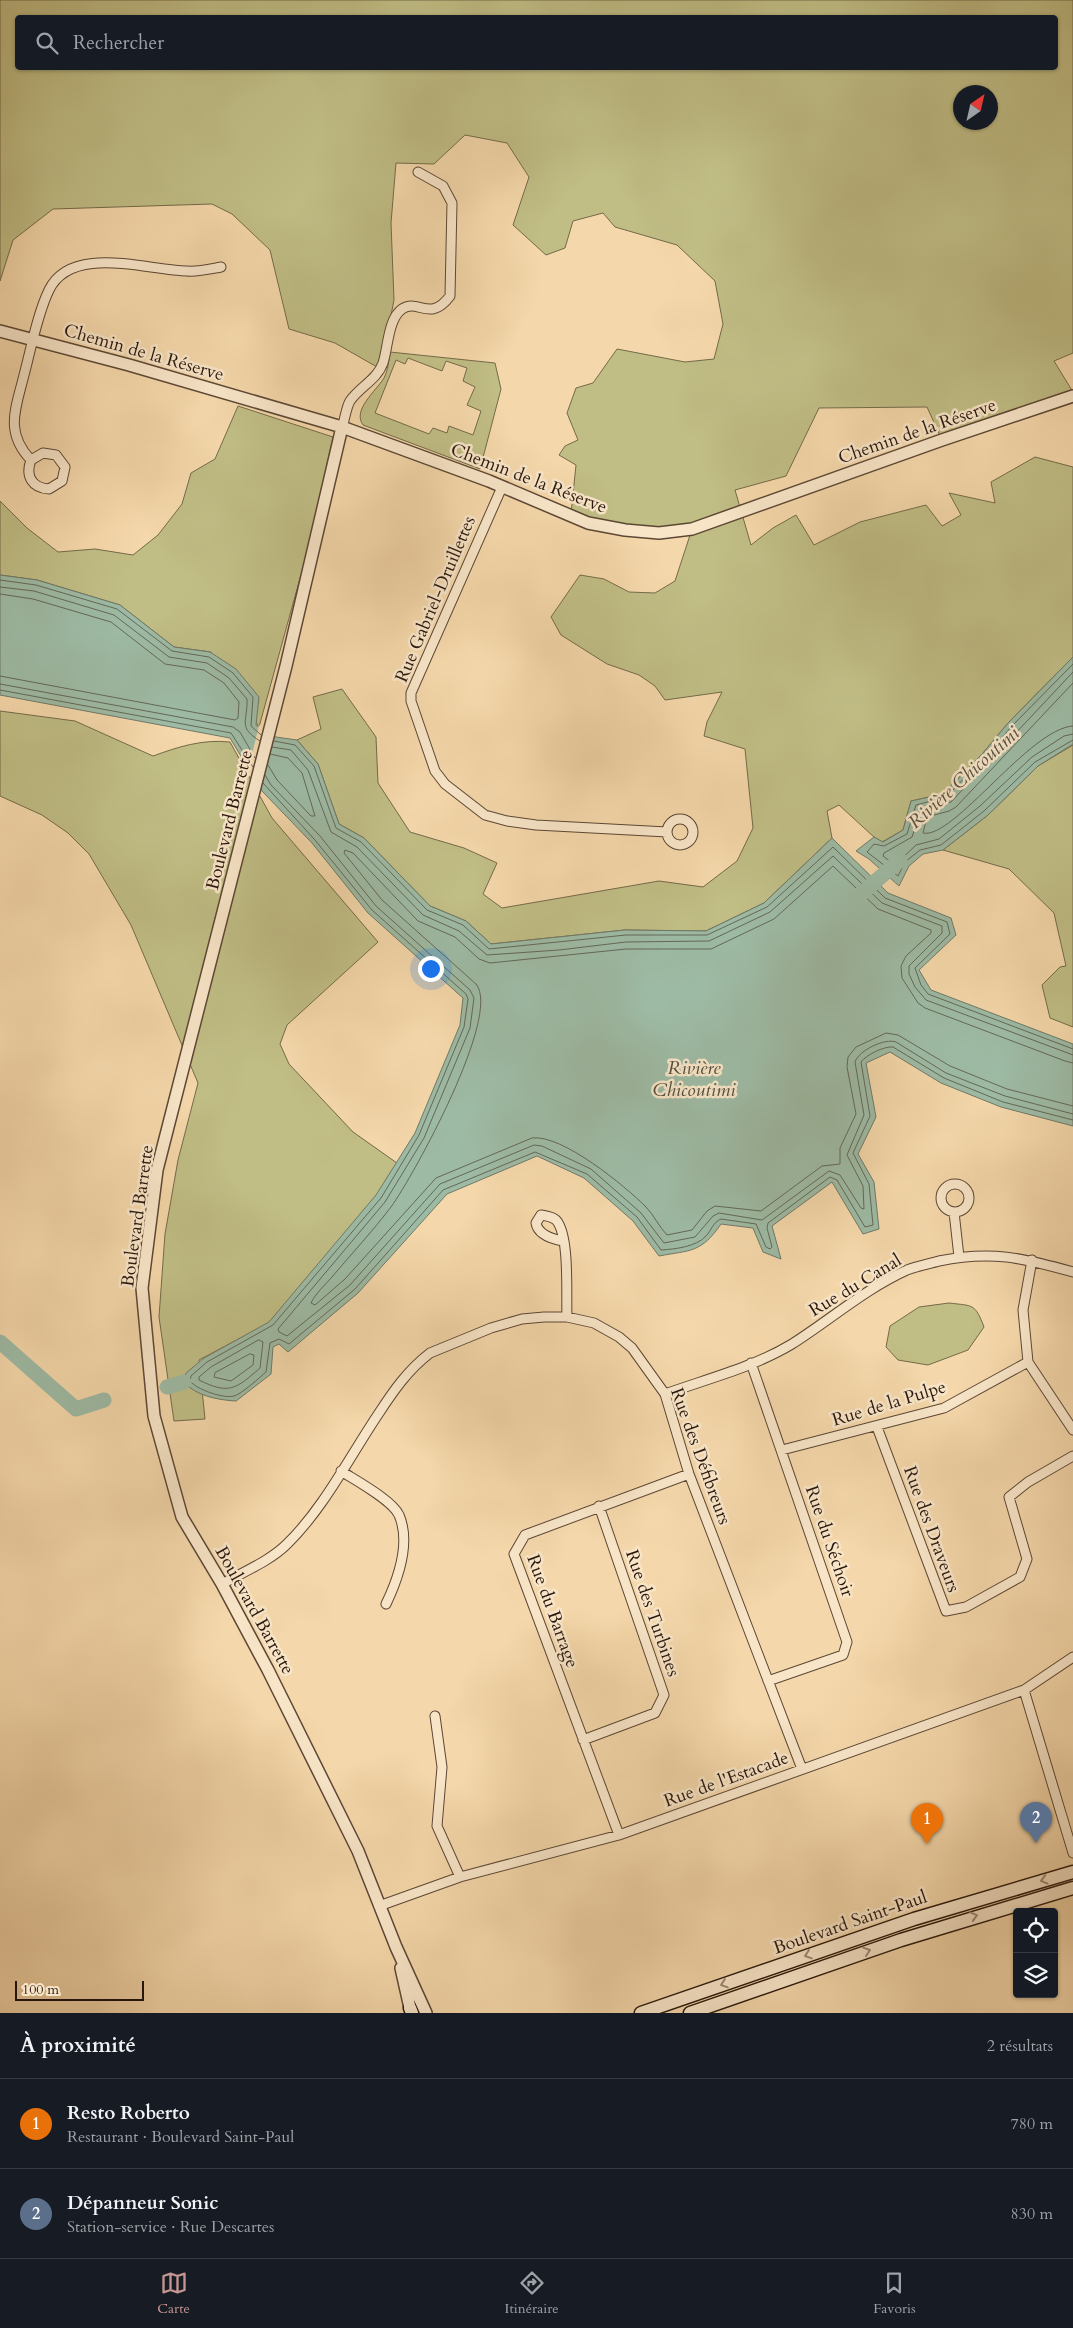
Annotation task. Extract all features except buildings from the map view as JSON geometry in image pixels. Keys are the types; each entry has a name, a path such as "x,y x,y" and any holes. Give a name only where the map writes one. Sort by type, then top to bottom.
{"main road":[{"name":"Boulevard Saint-Paul","path":"641,2013 914,1919 1073,1872"},
{"name":"Boulevard Saint-Paul","path":"690,2013 909,1937 1073,1888"}],"street":[{"path":"342,427 351,401 372,381 383,365 394,319 400,310 406,307 436,310 443,306 450,296 452,203 443,186 418,172"},
{"path":"31,460 42,453 56,456 65,467 62,481 49,490 36,486 28,475 31,460 13,430 14,414 34,339 49,290 60,275 75,266 94,262 188,272 221,267"},
{"name":"Chemin de la Réserve","path":"0,331 342,427 502,487 588,522 625,530 659,533 692,529 932,443 1073,396"},
{"name":"Boulevard Barrette","path":"342,427 286,666 157,1170 142,1288 154,1416 182,1517 222,1584 268,1670 358,1852 396,1947 426,2013"},
{"name":"Rue Gabriel-Druillettes","path":"502,487 412,692 411,701 434,771 445,784 466,802 486,815 507,821 569,828 667,832"},
{"path":"954,1212 959,1257"},
{"path":"563,1241 567,1317"},
{"name":"Rue du Canal","path":"665,1394 751,1363 791,1345 860,1297 908,1270 959,1257 994,1255 1032,1260 1073,1272"},
{"path":"1032,1260 1023,1310 1028,1362 1073,1430"},
{"name":"Rue des Défibreurs","path":"222,1584 286,1546 324,1499 397,1385 417,1362 430,1353 522,1319 567,1317 594,1323 619,1337 632,1348 665,1394 690,1474 802,1769"},
{"name":"Rue de la Pulpe","path":"782,1450 944,1408 1028,1362"},
{"name":"Rue du Séchoir","path":"751,1363 847,1642 843,1656 768,1681"},
{"name":"Rue des Draveurs","path":"877,1426 946,1612 966,1607 1020,1577 1027,1559 1009,1497 1028,1482 1073,1456"},
{"path":"341,1471 376,1492 399,1514 404,1544 395,1585 386,1604"},
{"name":"Rue du Barrage","path":"619,1835 514,1554 525,1535 599,1506 690,1474"},
{"name":"Rue des Turbines","path":"583,1740 655,1713 664,1695 599,1506"},
{"name":"Rue de l'Estacade","path":"380,1906 460,1877 619,1835 1024,1690 1073,1656"},
{"path":"1024,1690 1073,1853"},
{"path":"435,1716 442,1767 437,1826 460,1877"},
{"name":"Boulevard Barrette","path":"396,1947 411,2011"}],"shaded area":[{"path":"0,0 1073,0 1073,353 1054,361 1073,392 942,440 927,407 819,408 786,476 735,490 751,545 773,528 796,515 814,545 860,522 926,505 942,526 961,515 949,493 995,503 991,482 1035,457 1073,467 1073,657 1008,723 983,753 943,794 911,801 903,830 882,842 839,805 827,811 832,838 764,903 706,931 625,930 491,944 466,921 430,906 364,838 339,824 318,764 297,740 321,729 313,697 342,689 376,737 378,783 410,832 464,848 497,863 483,894 502,908 659,881 703,887 737,861 753,828 745,749 704,736 707,722 722,692 665,700 655,686 639,675 607,664 561,635 551,617 580,575 604,579 629,592 655,593 675,581 692,529 659,533 571,514 576,465 559,455 565,446 578,440 567,413 576,388 593,383 617,349 685,362 714,359 723,324 715,281 677,245 615,227 603,213 573,221 565,248 546,255 513,225 529,177 507,143 465,135 434,164 396,163 391,223 394,300 384,351 377,367 335,343 289,329 270,250 232,214 212,204 53,209 13,240 0,281"},
{"path":"390,352 495,363 501,389 480,469 363,425 360,419 363,407 384,378","holes":["408,358 442,371 446,361 467,368 463,381 475,387 467,405 481,411 473,435 449,426 447,433 433,428 429,434 375,413 396,360 405,364"]},
{"path":"238,406 333,437 310,542 259,727 211,652 174,647 120,605 37,580 0,575 0,501 27,528 58,552 95,549 133,555 158,535 182,504 191,473 215,459"},
{"path":"0,711 75,721 153,756 200,743 230,742 272,818 378,942 287,1025 280,1044 289,1064 353,1132 397,1163 373,1201 269,1323 199,1360 205,1419 174,1421 159,1317 165,1234 178,1160 198,1083 131,925 89,854 68,833 42,815 0,796"},
{"path":"1073,745 1073,1027 1050,1018 1042,985 1060,967 1066,966 1054,913 1009,869 943,850 988,815 1038,766"},
{"path":"949,1303 972,1307 981,1319 984,1327 968,1350 928,1365 898,1360 886,1347 890,1326 919,1307"}],"water":[{"name":"Rivière Chicoutimi","path":"0,575 37,580 120,605 174,647 210,652 236,669 259,697 256,725 276,737 297,740 318,764 339,824 364,838 430,906 466,921 491,944 625,930 706,931 764,903 832,838 888,893 951,918 956,935 919,970 931,990 1073,1044 1073,1126 1001,1107 941,1083 890,1052 866,1063 876,1117 858,1154 874,1182 879,1229 863,1234 832,1182 772,1226 781,1259 763,1252 753,1228 721,1224 707,1240 694,1249 659,1256 633,1221 584,1178 537,1156 447,1194 358,1293 288,1352 279,1344 273,1347 271,1374 236,1401 222,1400 195,1391 184,1382 186,1373 204,1358 269,1322 376,1195 415,1133 460,1025 463,998 368,913 312,843 262,791 230,738 0,695"},
{"name":"Rivière Chicoutimi","path":"1073,657 1073,744 1038,766 988,815 943,850 923,854 909,866 899,886 869,859 856,851 874,837 883,842 903,830 911,801 943,794 983,753 1008,723"}],"pier":[{"path":"259,725 275,733 260,792 248,772"}],"waterway":[{"name":"Rivière Chicoutimi","path":"861,894 900,860"},
{"path":"0,1342 76,1409 104,1400"},
{"path":"167,1387 184,1382"}],"place":[{"name":"Dépanneur Sonic","path":"1036,1843"},
{"name":"Resto Roberto","path":"927,1844"}]}
